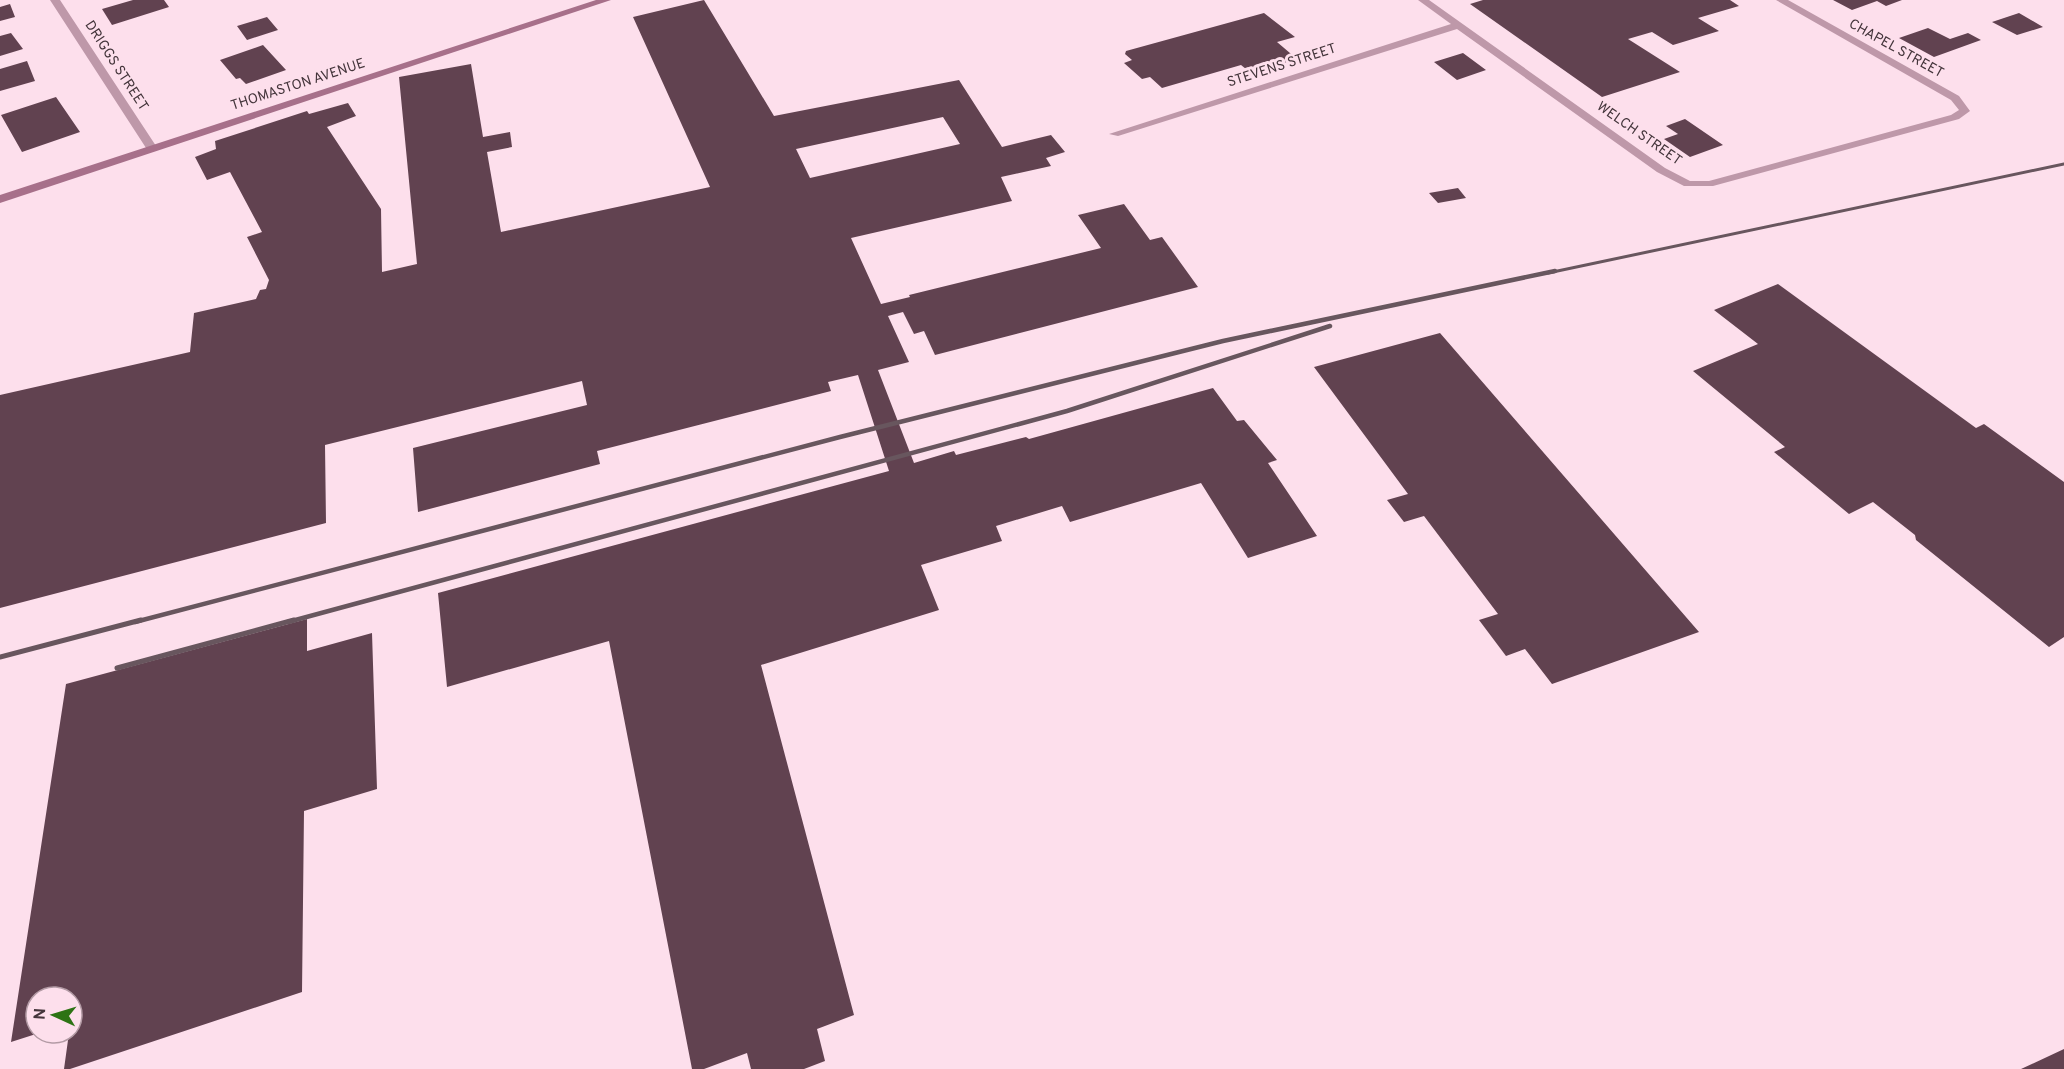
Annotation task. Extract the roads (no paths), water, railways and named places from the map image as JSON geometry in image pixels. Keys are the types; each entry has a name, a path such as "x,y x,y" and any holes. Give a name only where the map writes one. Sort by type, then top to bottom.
{"main road":[{"name":"THOMASTON AVENUE","path":"0,199 606,0"}],"street":[{"name":"DRIGGS STREET","path":"55,0 152,149"},
{"name":"WELCH STREET","path":"1423,0 1661,170 1681,182 1695,185 1836,151 1955,117 1965,111 1965,107"},
{"name":"CHAPEL STREET","path":"1781,0 1955,98 1965,107"},
{"name":"STEVENS STREET","path":"1114,134 1459,25"}],"railway":[{"path":"1548,273 2064,164"},
{"path":"135,622 840,437 1223,341 1555,271"},
{"path":"288,622 1067,411 1330,326"},
{"path":"0,657 141,620"},
{"path":"117,668 294,620"}]}
